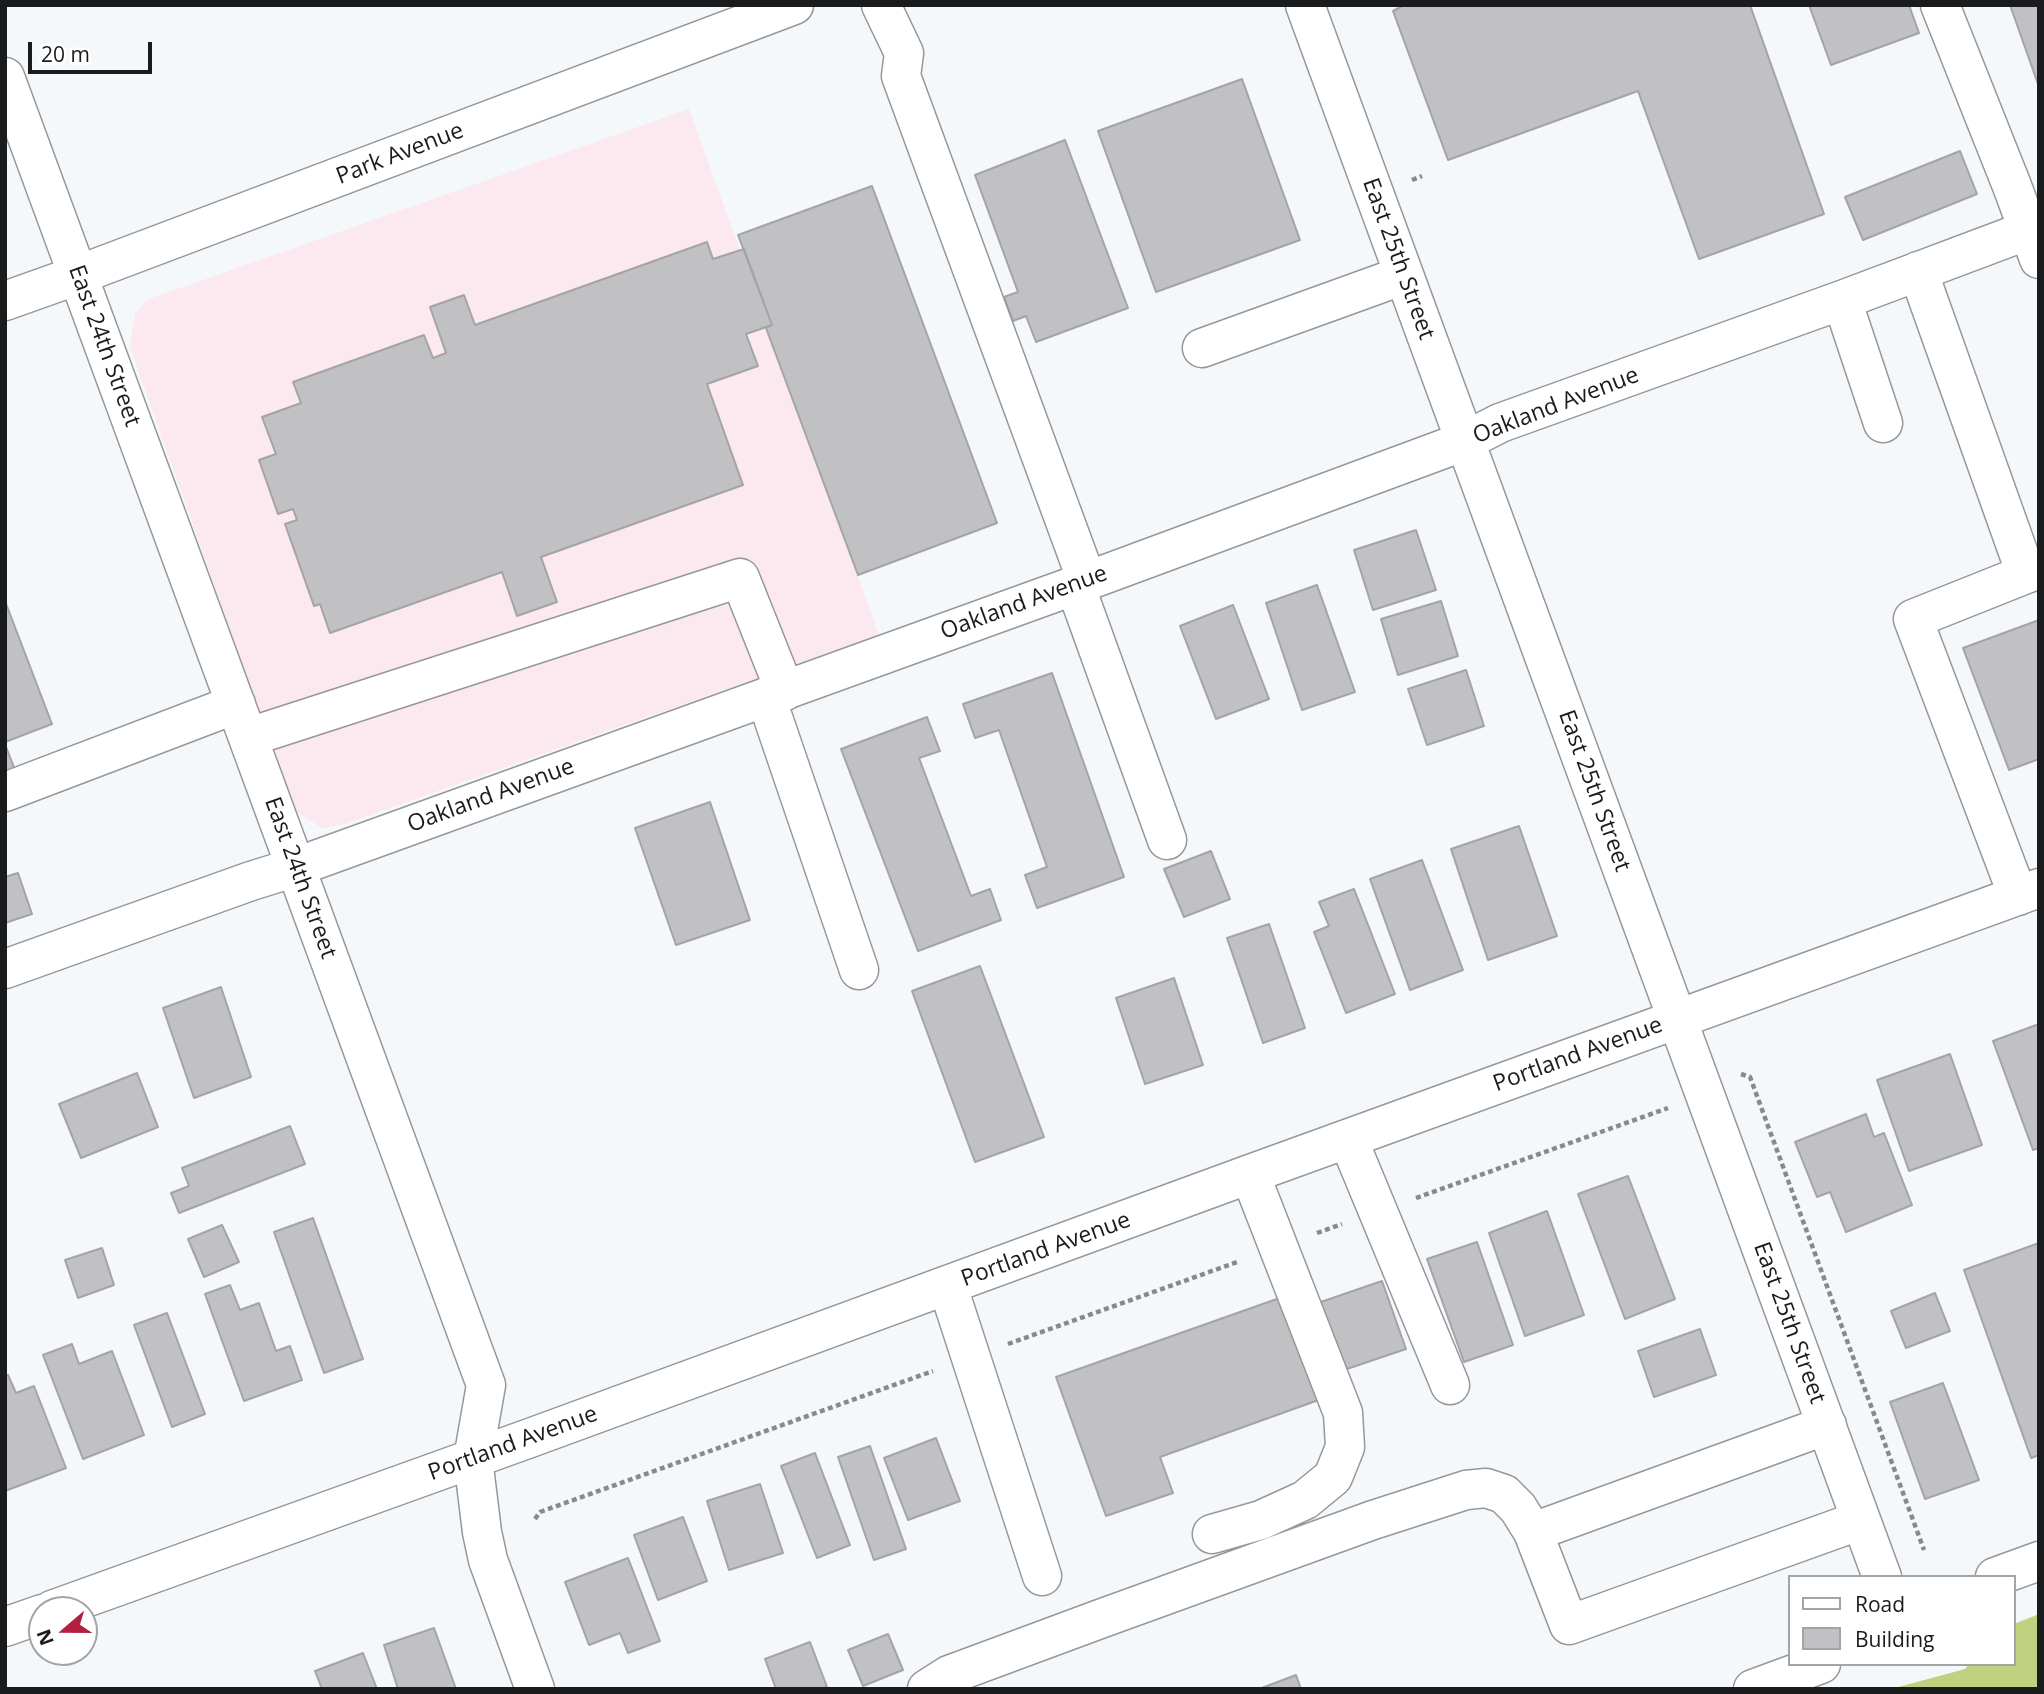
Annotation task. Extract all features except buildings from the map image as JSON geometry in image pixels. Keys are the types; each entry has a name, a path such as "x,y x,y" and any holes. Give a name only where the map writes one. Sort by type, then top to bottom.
{"street":[{"name":"Park Avenue","path":"5,301 794,5"},
{"path":"881,5 904,53 901,76 1081,583 1167,840"},
{"name":"East 25th Street","path":"1304,5 1881,1575"},
{"path":"1940,5 2035,238"},
{"name":"East 24th Street","path":"5,77 486,1385 473,1459 482,1532 488,1560 535,1689"},
{"name":"Oakland Avenue","path":"5,969 296,867 1081,583 1465,442 1500,423 1918,271 2035,238"},
{"path":"1918,271 2032,572 1913,619 2028,892"},
{"path":"1202,348 1404,275"},
{"path":"1842,300 1883,423"},
{"path":"5,792 740,578 859,970"},
{"name":"Portland Avenue","path":"91,1596 2028,892"},
{"path":"1348,1139 1450,1385"},
{"path":"1212,1534 1261,1520 1305,1500 1333,1477 1345,1447 1343,1413 1250,1174"},
{"path":"947,1286 1042,1576"},
{"path":"1533,1532 1827,1424"},
{"path":"927,1689 950,1675 1100,1619 1274,1555 1466,1490 1486,1488 1504,1494 1518,1508 1533,1532 1569,1625 1861,1520"},
{"path":"2001,1575 2039,1561"},
{"path":"5,1627 28,1619"},
{"path":"1753,1689 1816,1666"}],"path":[{"path":"1737,1073 1749,1077 1924,1550"},
{"path":"535,1519 540,1512 1672,1106"}],"shaded area":[{"path":"689,109 879,635 345,824 322,828 294,810 130,347 135,314 146,300"}],"green space":[{"path":"2039,1614 2039,1689 1891,1689 1965,1669 1967,1666 2016,1666 2016,1623"}]}
